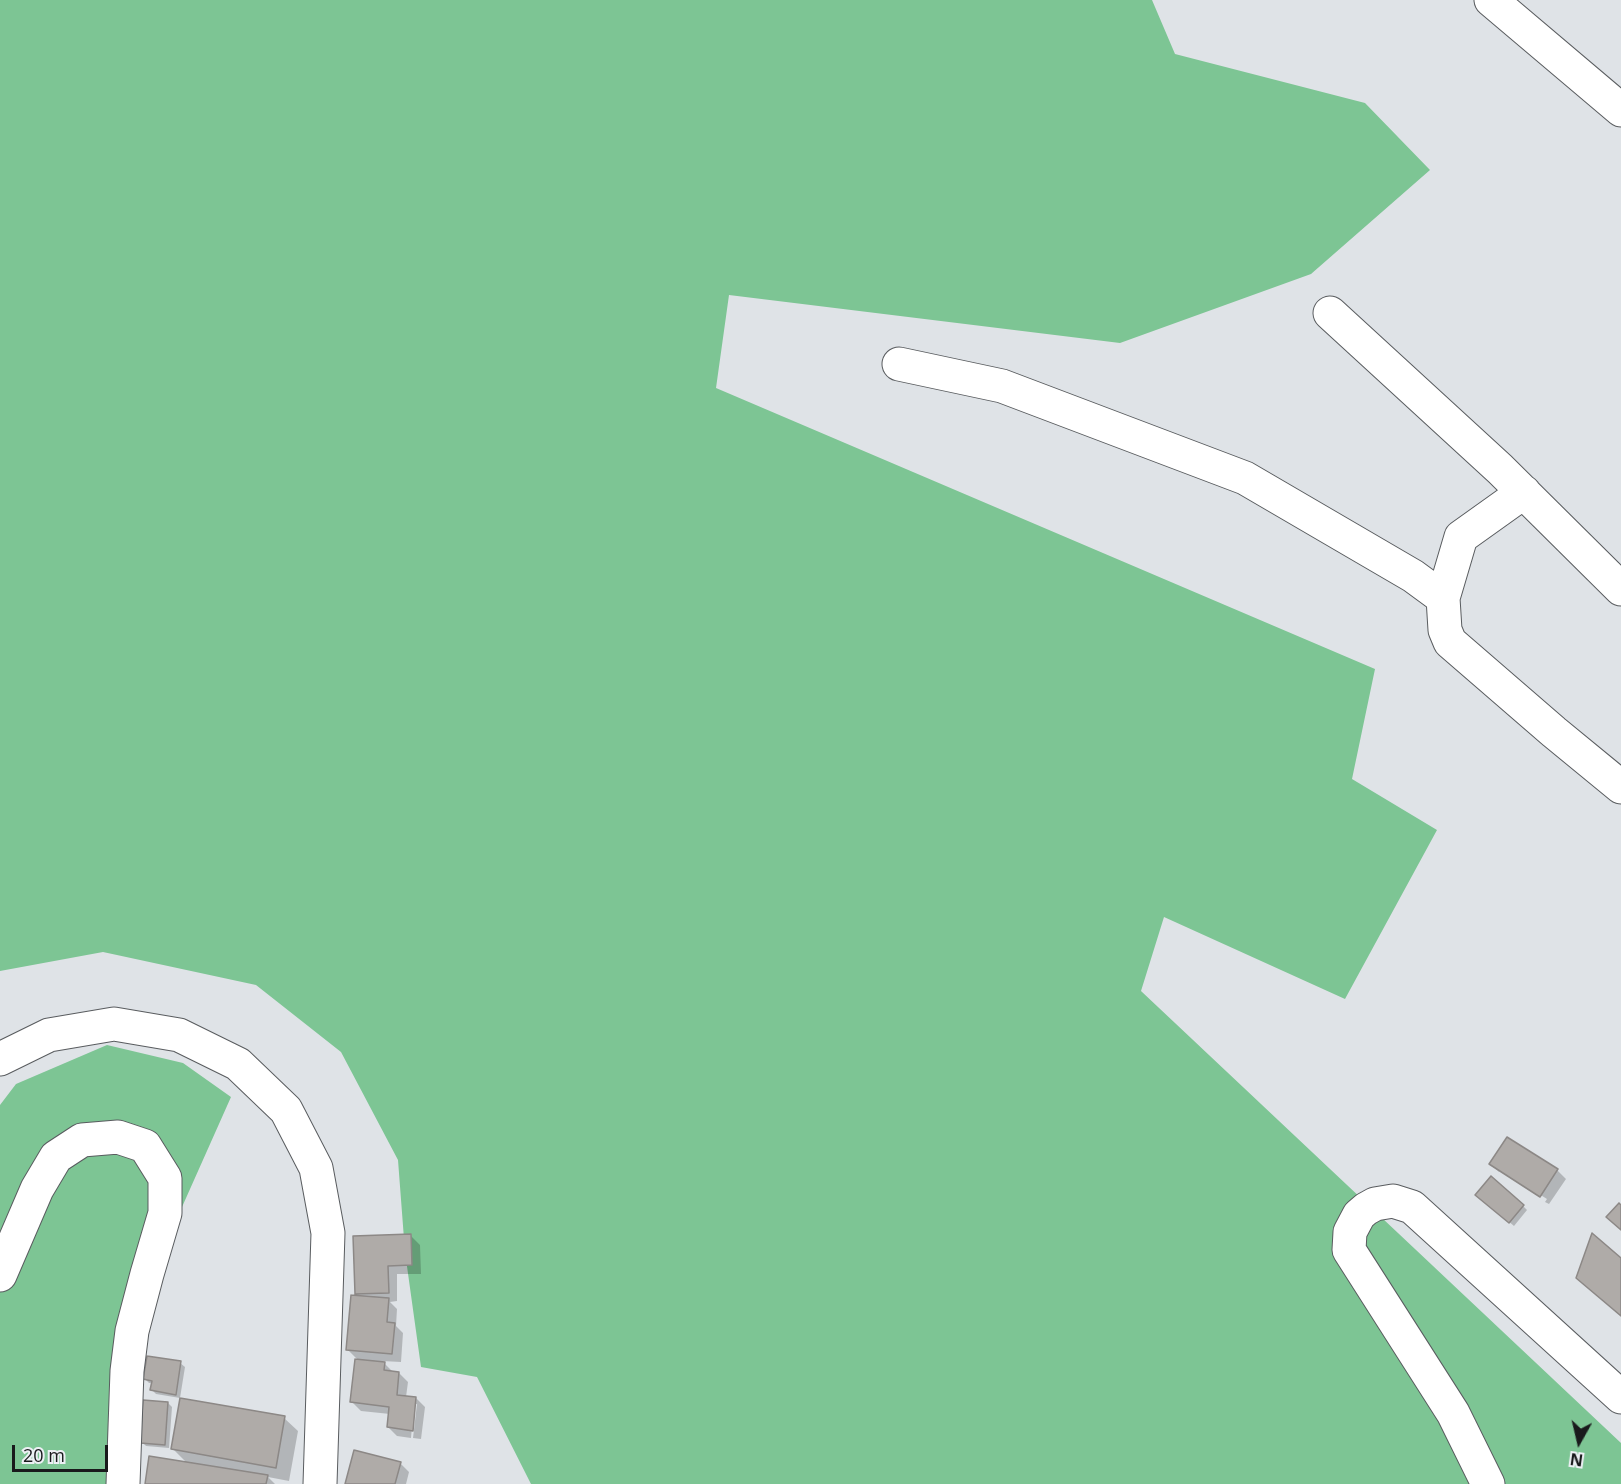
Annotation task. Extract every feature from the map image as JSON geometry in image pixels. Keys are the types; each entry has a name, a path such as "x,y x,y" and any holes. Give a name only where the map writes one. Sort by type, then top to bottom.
{"street":[{"path":"1491,0 1621,110"},
{"path":"1330,313 1524,492 1621,589"},
{"path":"898,364 1002,386 1245,478 1413,576 1443,598"},
{"path":"1524,492 1461,537 1443,598 1445,630 1450,642 1621,787"},
{"path":"0,1059 48,1035 114,1024 179,1035 238,1064 286,1110 316,1168 328,1233 320,1484"},
{"path":"0,1275 37,1189 56,1157 82,1140 118,1137 145,1146 165,1178 165,1214 132,1331 127,1371 123,1484"},
{"path":"1488,1484 1453,1413 1349,1250 1350,1232 1359,1215 1366,1209 1375,1204 1393,1201 1412,1207 1621,1397"}],"green space":[{"path":"0,0 1152,0 1175,54 1365,103 1430,170 1311,274 1120,343 729,295 716,388 1375,669 1352,779 1437,830 1345,999 1164,917 1141,991 1621,1443 1621,1484 531,1484 477,1377 421,1367 405,1252 398,1160 341,1052 256,985 103,952 0,971"},
{"path":"107,1045 183,1063 231,1097 178,1216 113,1430 116,1484 0,1484 0,1105 16,1084"}],"building":[{"path":"1507,1137 1558,1169 1540,1197 1489,1164"},
{"path":"1491,1176 1524,1205 1509,1223 1475,1195"},
{"path":"1619,1203 1621,1205 1621,1230 1606,1217"},
{"path":"1592,1233 1621,1258 1621,1316 1576,1278"},
{"path":"411,1234 412,1265 388,1266 389,1293 355,1294 353,1236"},
{"path":"351,1295 389,1298 387,1322 395,1323 392,1354 346,1350"},
{"path":"147,1356 181,1361 176,1395 150,1390 152,1381 143,1379"},
{"path":"355,1359 385,1362 384,1370 399,1372 397,1395 416,1397 413,1431 387,1427 389,1407 350,1402"},
{"path":"180,1398 285,1416 276,1468 171,1449"},
{"path":"143,1400 168,1402 165,1445 140,1443"},
{"path":"354,1450 401,1462 395,1484 345,1484"},
{"path":"149,1456 268,1475 266,1484 145,1484"}]}
